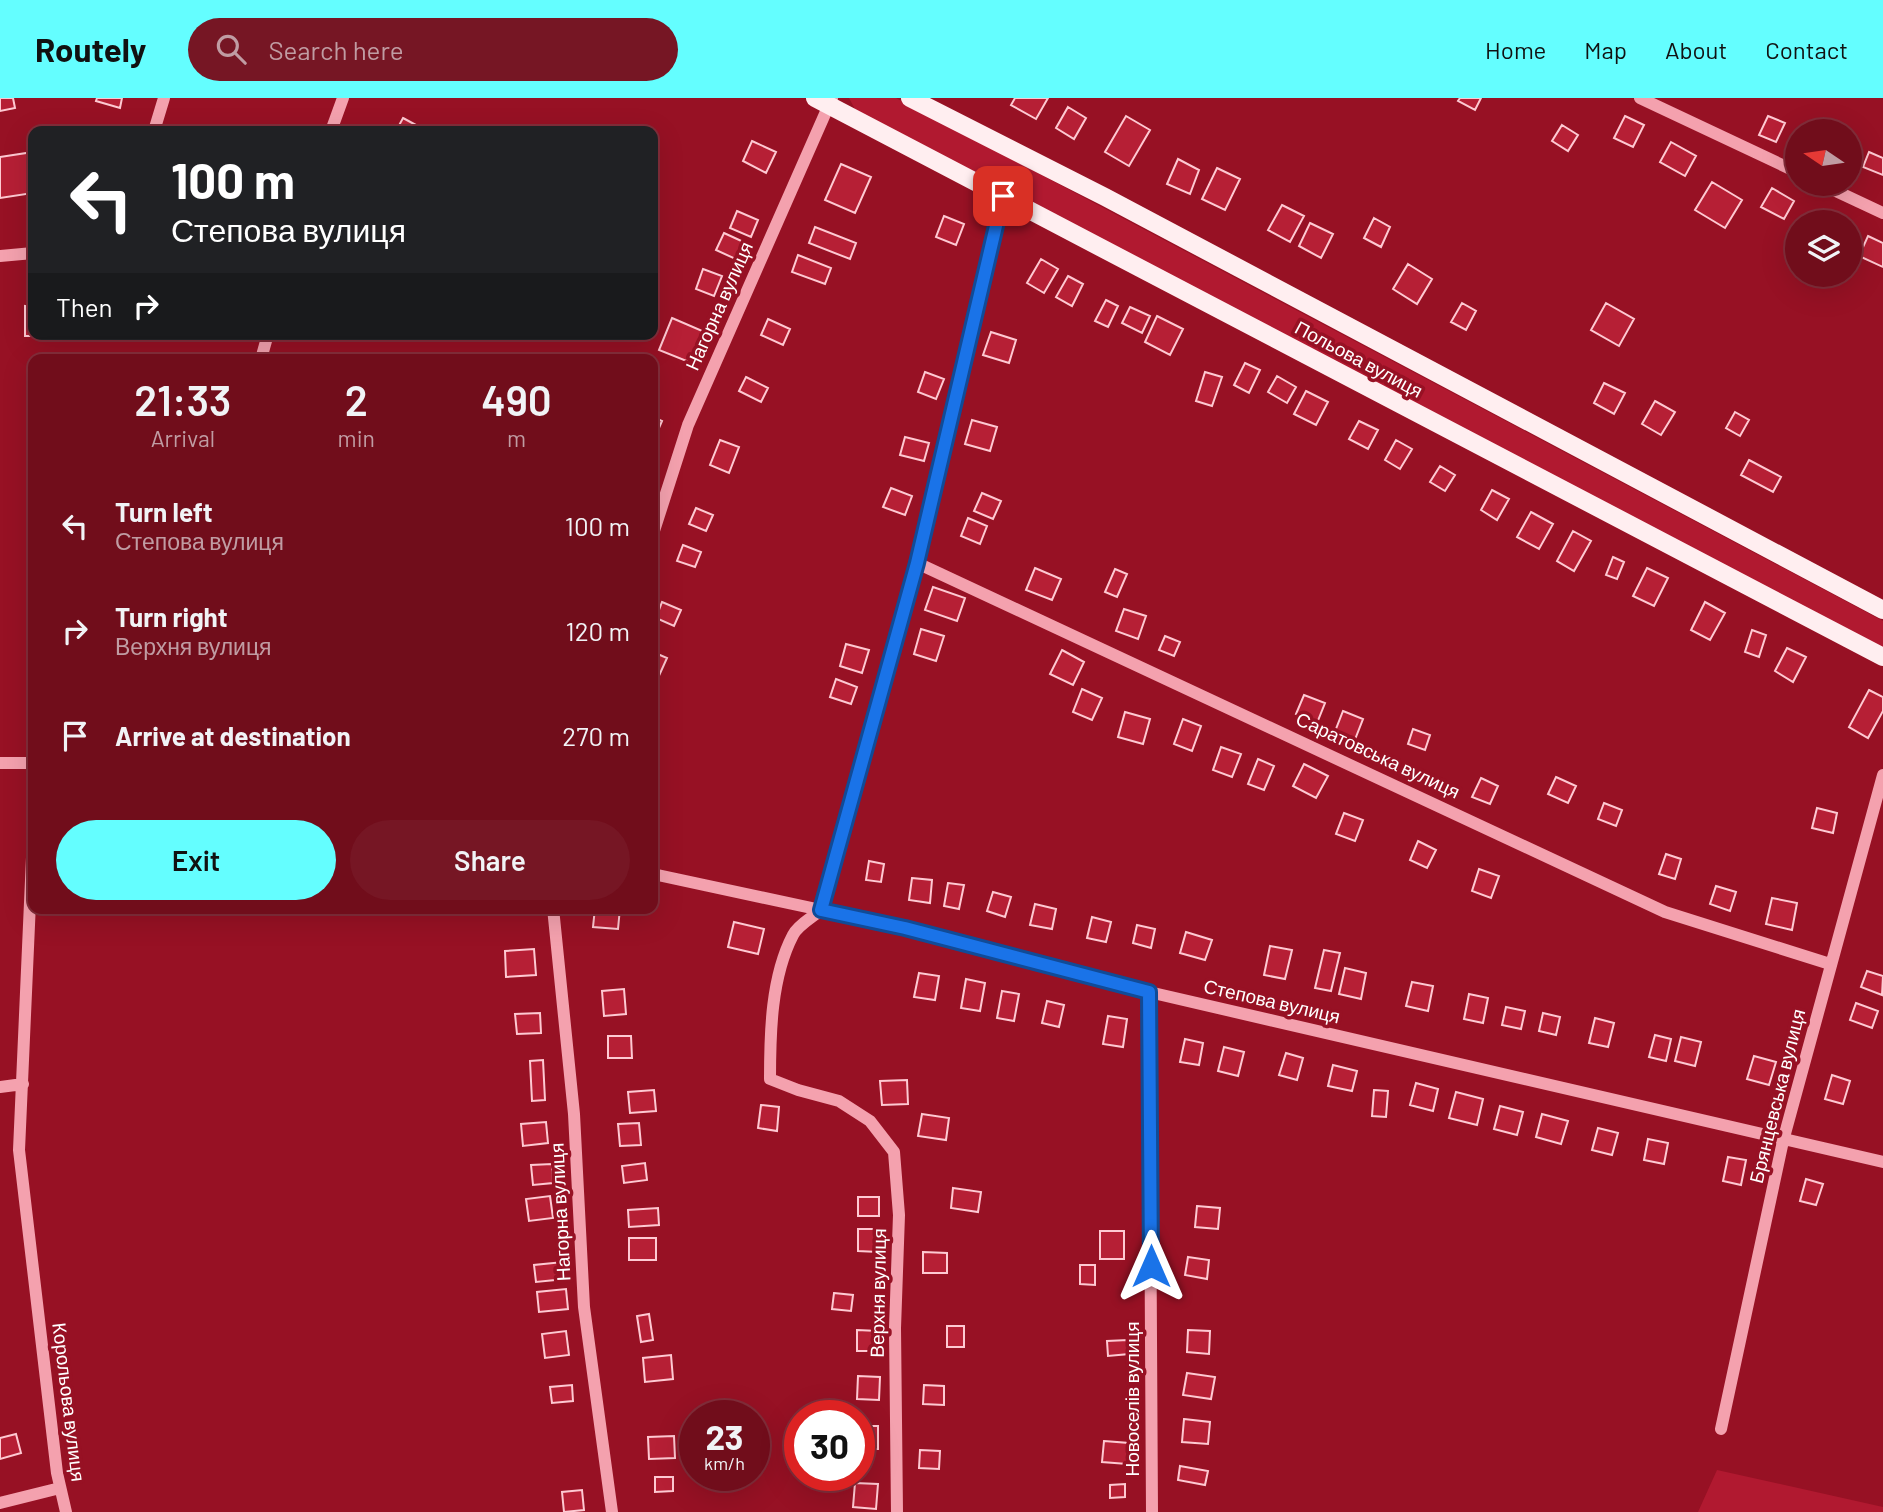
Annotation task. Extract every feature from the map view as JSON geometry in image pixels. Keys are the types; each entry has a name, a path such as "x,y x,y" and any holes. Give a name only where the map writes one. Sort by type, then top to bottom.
{"main road":[{"name":"Польова вулиця","path":"910,98 1142,216 1883,610"},
{"name":"Польова вулиця","path":"825,100 1883,657"}],"street":[{"path":"156,126 164,98"},
{"path":"333,126 343,98"},
{"path":"1640,98 1785,166"},
{"name":"Нагорна вулиця","path":"658,518 688,425 825,100"},
{"path":"821,910 917,563 1003,196"},
{"path":"1847,196 1883,213"},
{"path":"0,256 28,253"},
{"name":"Саратовська вулиця","path":"917,563 1665,912 1830,964"},
{"path":"0,763 28,763"},
{"name":"Брянцевська вулиця","path":"1721,1429 1783,1141 1883,775"},
{"name":"Степова вулиця","path":"658,875 905,928 1149,992 1783,1141 1883,1162"},
{"name":"Верхня вулиця","path":"821,910 794,933 782,967 773,1010 770,1079 839,1101 870,1121 894,1152 900,1216 895,1328 897,1512"},
{"name":"Корольова вулиця","path":"30,914 19,1150 60,1488 66,1512"},
{"name":"Нагорна вулиця","path":"554,914 574,1114 584,1307 612,1512"},
{"name":"Новоселів вулиця","path":"1149,992 1152,1512"},
{"path":"0,1087 23,1084"},
{"path":"0,1503 60,1488"}],"shaded area":[{"path":"849,98 896,98 1883,621 1883,648 856,111"},
{"path":"1717,1470 1883,1507 1883,1512 1698,1512"}],"building":[{"path":"0,98 13,98 15,108 0,111"},
{"path":"97,98 122,98 120,108 96,101"},
{"path":"1015,98 1048,98 1036,119 1011,105"},
{"path":"1460,98 1481,98 1475,110 1458,101"},
{"path":"1068,107 1086,118 1074,139 1056,128"},
{"path":"1126,116 1150,130 1129,166 1105,152"},
{"path":"1625,116 1644,125 1633,147 1614,138"},
{"path":"1768,116 1785,123 1776,142 1759,135"},
{"path":"403,118 418,126 399,126"},
{"path":"1562,125 1578,135 1568,151 1552,141"},
{"path":"752,141 776,152 766,173 743,161"},
{"path":"1671,142 1696,156 1685,176 1660,162"},
{"path":"1869,152 1883,158 1883,175 1863,167"},
{"path":"28,153 28,194 0,198 0,157"},
{"path":"1178,159 1199,170 1190,194 1167,184"},
{"path":"841,164 871,177 855,213 825,200"},
{"path":"1217,168 1240,179 1225,210 1202,199"},
{"path":"1712,182 1742,200 1725,228 1695,210"},
{"path":"1772,188 1794,201 1789,210 1785,210 1784,219 1761,207"},
{"path":"1282,205 1304,216 1290,242 1268,230"},
{"path":"737,211 758,220 751,237 730,228"},
{"path":"944,216 964,224 956,245 936,237"},
{"path":"1374,218 1390,227 1381,247 1364,238"},
{"path":"1310,223 1333,234 1321,258 1299,246"},
{"path":"815,227 856,243 850,259 809,243"},
{"path":"724,233 748,244 740,261 716,250"},
{"path":"1868,236 1883,243 1883,267 1862,257 1862,249"},
{"path":"798,255 831,268 825,284 792,272"},
{"path":"1041,259 1058,269 1044,293 1027,283"},
{"path":"1408,264 1432,279 1417,304 1393,289"},
{"path":"703,269 722,276 714,296 696,289"},
{"path":"1068,276 1083,284 1072,306 1056,297"},
{"path":"1106,300 1118,306 1108,327 1095,321"},
{"path":"1462,303 1476,311 1466,330 1451,322"},
{"path":"1606,303 1634,319 1619,346 1591,330"},
{"path":"25,306 28,306 28,336 25,336"},
{"path":"1130,307 1150,316 1142,333 1122,323"},
{"path":"1157,316 1183,329 1170,355 1145,342"},
{"path":"672,318 707,333 694,364 659,350"},
{"path":"768,319 790,329 783,345 761,335"},
{"path":"991,332 1016,340 1009,363 983,355"},
{"path":"1245,363 1260,370 1249,393 1234,385"},
{"path":"925,372 944,379 936,399 918,392"},
{"path":"1205,372 1222,377 1212,406 1196,401"},
{"path":"1277,376 1296,387 1287,403 1268,392"},
{"path":"746,377 768,388 761,402 739,391"},
{"path":"1604,383 1625,393 1614,414 1594,403"},
{"path":"1306,391 1328,402 1316,425 1294,414"},
{"path":"1655,401 1675,412 1661,435 1642,424"},
{"path":"1735,412 1749,420 1740,436 1726,428"},
{"path":"972,420 997,427 990,451 965,444"},
{"path":"1359,421 1378,430 1368,449 1349,439"},
{"path":"905,437 929,443 924,461 900,455"},
{"path":"720,440 739,447 729,473 710,465"},
{"path":"1396,440 1412,449 1400,469 1385,460"},
{"path":"1749,460 1781,477 1773,492 1741,475"},
{"path":"1440,466 1455,475 1445,491 1430,482"},
{"path":"891,488 912,496 905,515 883,507"},
{"path":"1492,490 1509,499 1497,520 1481,510"},
{"path":"982,493 1001,501 993,519 974,511"},
{"path":"696,508 713,515 706,531 689,524"},
{"path":"1531,512 1553,524 1539,549 1517,537"},
{"path":"968,518 987,526 980,544 961,536"},
{"path":"1573,531 1591,541 1574,571 1557,561"},
{"path":"683,545 701,552 695,567 677,561"},
{"path":"1613,557 1624,562 1617,579 1606,575"},
{"path":"1035,568 1061,579 1052,600 1026,590"},
{"path":"1647,568 1668,578 1654,606 1633,596"},
{"path":"1115,569 1127,574 1117,597 1105,592"},
{"path":"933,587 965,598 957,621 925,610"},
{"path":"662,602 681,610 674,626 658,619"},
{"path":"1705,602 1725,613 1710,640 1691,630"},
{"path":"1124,609 1146,616 1138,639 1116,631"},
{"path":"921,629 944,636 936,661 914,654"},
{"path":"1752,630 1766,635 1759,657 1745,652"},
{"path":"1165,636 1180,642 1174,656 1159,650"},
{"path":"846,644 869,650 862,673 840,666"},
{"path":"1787,648 1806,657 1793,682 1775,671"},
{"path":"1062,650 1084,662 1073,685 1050,674"},
{"path":"658,654 667,658 658,678"},
{"path":"836,679 857,687 851,704 830,697"},
{"path":"1082,689 1102,698 1092,720 1073,712"},
{"path":"1869,690 1883,697 1883,711 1868,738 1849,727"},
{"path":"1304,695 1325,703 1317,723 1296,714"},
{"path":"1343,711 1363,719 1354,742 1334,734"},
{"path":"1125,712 1150,719 1143,744 1118,737"},
{"path":"1183,719 1201,726 1192,751 1174,744"},
{"path":"1413,729 1430,735 1425,750 1408,744"},
{"path":"1221,747 1241,754 1232,777 1213,770"},
{"path":"1258,759 1274,766 1264,790 1248,784"},
{"path":"1304,764 1328,776 1316,798 1293,786"},
{"path":"1556,777 1576,786 1568,803 1548,794"},
{"path":"1481,778 1498,786 1490,804 1472,797"},
{"path":"1604,803 1622,810 1616,826 1598,819"},
{"path":"1817,808 1837,813 1833,833 1812,828"},
{"path":"1344,813 1363,820 1355,841 1336,834"},
{"path":"1418,841 1436,850 1427,868 1410,860"},
{"path":"1666,854 1681,859 1675,879 1659,874"},
{"path":"869,861 884,864 881,882 866,880"},
{"path":"1479,869 1499,876 1491,898 1472,891"},
{"path":"912,878 932,880 930,903 909,900"},
{"path":"948,883 964,885 959,909 944,906"},
{"path":"1716,886 1736,892 1730,911 1710,904"},
{"path":"993,892 1011,897 1005,917 987,911"},
{"path":"1772,898 1797,903 1792,930 1766,924"},
{"path":"1035,904 1056,909 1052,929 1030,925"},
{"path":"594,914 619,914 618,929 593,927"},
{"path":"1092,917 1111,922 1106,942 1087,938"},
{"path":"734,922 764,929 758,954 728,947"},
{"path":"1137,925 1155,929 1151,948 1133,943"},
{"path":"1186,932 1212,940 1205,960 1180,953"},
{"path":"1270,946 1292,950 1285,979 1264,975"},
{"path":"534,949 536,975 506,977 505,951"},
{"path":"1324,950 1340,953 1331,991 1315,988"},
{"path":"1345,968 1366,973 1361,999 1339,994"},
{"path":"1867,971 1883,976 1882,995 1861,987"},
{"path":"919,973 939,976 935,1000 914,997"},
{"path":"966,979 985,983 980,1011 961,1008"},
{"path":"1412,982 1433,986 1428,1011 1406,1006"},
{"path":"624,989 626,1014 604,1016 602,991"},
{"path":"1002,991 1019,994 1014,1021 997,1018"},
{"path":"1469,994 1488,998 1483,1023 1464,1019"},
{"path":"1047,1001 1064,1005 1059,1027 1042,1023"},
{"path":"1856,1003 1878,1011 1872,1028 1850,1020"},
{"path":"1506,1007 1525,1011 1521,1029 1502,1025"},
{"path":"540,1013 541,1033 517,1034 515,1014"},
{"path":"1543,1013 1560,1017 1556,1035 1539,1031"},
{"path":"1108,1016 1127,1019 1123,1047 1103,1044"},
{"path":"1595,1018 1614,1023 1608,1047 1589,1043"},
{"path":"1655,1035 1671,1039 1666,1061 1649,1057"},
{"path":"608,1036 631,1036 632,1058 608,1058"},
{"path":"1681,1037 1701,1042 1695,1066 1675,1061"},
{"path":"1185,1039 1203,1043 1199,1065 1180,1062"},
{"path":"1224,1047 1244,1052 1238,1076 1218,1071"},
{"path":"1286,1053 1303,1058 1297,1080 1279,1075"},
{"path":"1754,1056 1776,1062 1769,1085 1747,1079"},
{"path":"543,1060 545,1100 532,1101 530,1061"},
{"path":"1333,1065 1357,1071 1352,1091 1328,1086"},
{"path":"1832,1075 1850,1081 1843,1104 1825,1099"},
{"path":"907,1080 908,1104 882,1105 880,1081"},
{"path":"1416,1083 1438,1089 1433,1111 1410,1105"},
{"path":"654,1090 656,1111 630,1113 628,1092"},
{"path":"1374,1090 1388,1091 1386,1117 1372,1116"},
{"path":"1456,1092 1483,1099 1477,1125 1449,1118"},
{"path":"761,1105 779,1107 777,1131 758,1128"},
{"path":"1500,1106 1523,1112 1517,1135 1494,1129"},
{"path":"922,1114 949,1118 946,1140 918,1136"},
{"path":"1542,1114 1568,1121 1561,1144 1536,1137"},
{"path":"546,1122 548,1143 523,1146 521,1124"},
{"path":"639,1123 641,1145 620,1146 618,1124"},
{"path":"1598,1128 1618,1133 1612,1155 1592,1150"},
{"path":"1648,1139 1668,1143 1664,1164 1644,1160"},
{"path":"1728,1157 1746,1160 1741,1185 1723,1181"},
{"path":"645,1163 647,1180 624,1183 622,1166"},
{"path":"552,1164 553,1183 533,1185 531,1165"},
{"path":"1806,1179 1823,1184 1816,1205 1800,1201"},
{"path":"953,1188 981,1192 978,1212 951,1208"},
{"path":"550,1196 553,1218 529,1221 526,1199"},
{"path":"858,1197 879,1197 879,1216 858,1216"},
{"path":"1197,1206 1220,1208 1218,1229 1195,1227"},
{"path":"658,1208 659,1225 629,1227 628,1210"},
{"path":"858,1229 879,1229 878,1252 858,1251"},
{"path":"1100,1231 1124,1231 1124,1259 1100,1259"},
{"path":"629,1238 656,1238 656,1260 629,1260"},
{"path":"923,1252 947,1253 947,1273 923,1273"},
{"path":"1188,1257 1209,1260 1207,1279 1185,1275"},
{"path":"563,1262 565,1279 536,1282 534,1265"},
{"path":"1080,1265 1095,1265 1095,1285 1080,1284"},
{"path":"566,1289 568,1309 539,1312 537,1292"},
{"path":"834,1293 853,1295 851,1311 832,1309"},
{"path":"649,1314 653,1340 641,1342 637,1316"},
{"path":"947,1326 964,1326 964,1347 947,1347"},
{"path":"857,1330 878,1331 877,1351 857,1351"},
{"path":"1188,1330 1210,1331 1209,1354 1187,1352"},
{"path":"566,1331 569,1355 545,1358 542,1334"},
{"path":"1128,1340 1129,1354 1108,1356 1107,1341"},
{"path":"671,1355 673,1379 645,1382 643,1358"},
{"path":"1187,1373 1215,1377 1211,1399 1183,1395"},
{"path":"858,1376 880,1377 879,1400 857,1399"},
{"path":"572,1385 573,1401 552,1403 550,1387"},
{"path":"924,1385 944,1386 944,1405 923,1404"},
{"path":"1184,1419 1210,1422 1208,1444 1182,1442"},
{"path":"875,1426 878,1426 878,1449 875,1449"},
{"path":"16,1434 21,1453 0,1459 0,1438"},
{"path":"674,1436 675,1458 649,1459 648,1437"},
{"path":"1104,1441 1129,1443 1127,1464 1102,1462"},
{"path":"920,1450 940,1451 939,1469 919,1468"},
{"path":"1180,1466 1208,1471 1205,1485 1178,1480"},
{"path":"655,1477 673,1477 673,1491 655,1492"},
{"path":"875,1484 878,1484 876,1509 853,1507 854,1491 875,1491"},
{"path":"1125,1484 1125,1497 1110,1498 1110,1485"},
{"path":"582,1490 584,1510 564,1512 562,1492"}],"route":[{"path":"1003,196 917,563 821,910 905,928 1149,992 1151,1266"}]}
